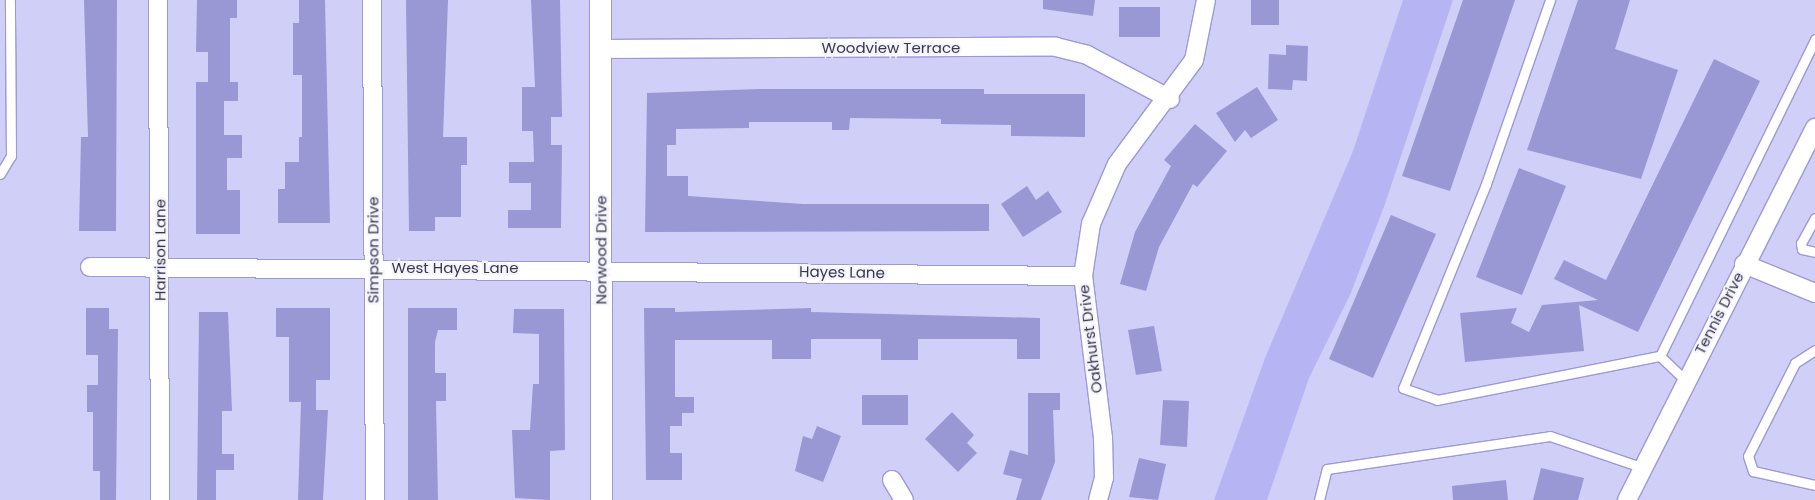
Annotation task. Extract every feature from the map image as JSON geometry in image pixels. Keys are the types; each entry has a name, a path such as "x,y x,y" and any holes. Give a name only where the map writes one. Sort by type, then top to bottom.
{"street":[{"name":"Harrison Lane","path":"158,0 160,500"},
{"name":"Simpson Drive","path":"372,0 374,500"},
{"name":"Norwood Drive","path":"600,0 602,500"},
{"name":"Oakhurst Drive","path":"1098,500 1104,478 1103,438 1083,276 1091,224 1103,191 1139,132 1170,99 1194,60 1206,0"},
{"name":"Woodview Terrace","path":"600,49 1056,47 1088,55 1170,99"},
{"name":"Tennis Drive","path":"1627,500 1641,467 1815,128"},
{"path":"1744,264 1815,293"},
{"path":"90,266 160,267"},
{"name":"West Hayes Lane","path":"160,267 601,269"},
{"name":"Hayes Lane","path":"601,269 1083,276"},
{"path":"892,480 904,500"}],"lane":[{"path":"0,174 11,156 10,0"},
{"path":"1550,0 1486,184 1402,388 1437,400 1660,356"},
{"path":"1660,356 1815,39"},
{"path":"1815,218 1801,243 1802,249 1815,252"},
{"path":"1815,350 1794,363 1748,456 1753,471 1815,484"},
{"path":"1660,356 1685,380"},
{"path":"1319,500 1327,469 1550,436 1641,467"}],"water":[{"path":"1403,0 1453,0 1385,204 1350,295 1309,378 1267,500 1214,500 1265,358 1353,151"}],"building":[{"path":"84,0 117,0 116,231 79,231 81,137 88,137"},
{"path":"197,0 237,0 237,18 230,18 230,82 238,82 238,101 224,101 224,135 242,135 242,158 227,158 227,190 240,190 240,234 196,234 196,82 208,82 208,52 196,52"},
{"path":"299,0 325,0 330,223 278,223 278,189 285,189 285,162 299,162 299,137 302,137 302,75 293,75 293,23 299,23"},
{"path":"406,0 448,0 443,137 467,137 467,165 461,165 461,217 435,217 435,231 409,231"},
{"path":"531,0 560,0 562,117 551,117 551,145 562,145 561,228 508,228 508,210 531,210 531,183 509,183 509,162 534,162 533,131 522,131 522,87 535,87"},
{"path":"1043,0 1095,0 1093,16 1043,9"},
{"path":"1251,0 1279,0 1279,25 1251,25"},
{"path":"1463,0 1515,0 1450,191 1402,176"},
{"path":"1578,0 1630,0 1615,49 1678,70 1641,179 1527,150"},
{"path":"1119,7 1160,7 1160,37 1119,37"},
{"path":"1286,45 1308,46 1307,81 1293,80 1292,90 1268,89 1269,54 1286,55"},
{"path":"1714,59 1760,81 1638,332 1579,305 1584,351 1465,362 1460,313 1517,308 1511,323 1529,332 1542,305 1598,300 1554,279 1564,260 1606,280"},
{"path":"1257,87 1278,120 1251,138 1245,130 1235,142 1216,113"},
{"path":"759,89 984,89 984,94 1085,94 1085,137 1011,136 1011,125 941,124 941,119 850,118 849,130 832,130 832,122 749,122 749,128 676,129 676,145 667,145 667,176 688,176 688,196 803,204 989,204 989,231 645,232 647,93"},
{"path":"1195,124 1227,151 1197,187 1193,184 1159,247 1146,291 1120,284 1135,232 1171,166 1164,160"},
{"path":"1519,168 1566,186 1522,295 1476,277"},
{"path":"1027,186 1036,200 1048,191 1062,212 1023,237 1001,204"},
{"path":"1391,215 1436,234 1373,378 1329,359"},
{"path":"86,308 109,308 109,329 118,329 116,500 100,500 100,471 93,471 93,412 87,412 87,385 98,385 98,355 86,355"},
{"path":"276,308 330,308 330,380 316,380 316,410 328,410 323,500 298,500 301,402 289,402 289,337 276,337"},
{"path":"408,308 457,308 457,330 438,330 435,342 435,373 446,373 446,401 436,401 438,500 408,500"},
{"path":"644,308 675,308 675,312 811,308 811,312 1040,318 1040,359 1017,359 1017,339 918,339 918,360 881,360 881,339 811,339 811,359 772,359 772,340 675,340 675,397 694,397 694,413 682,413 682,426 670,426 670,453 682,453 682,480 646,480"},
{"path":"514,309 564,309 565,450 550,451 550,500 515,498 512,430 530,430 533,384 539,384 539,334 513,333"},
{"path":"199,312 228,312 232,411 222,411 222,454 234,454 234,470 216,470 216,500 197,500"},
{"path":"1154,326 1162,371 1136,375 1128,330"},
{"path":"1028,393 1060,393 1060,410 1053,410 1055,462 1041,500 1016,500 1022,479 1003,474 1010,450 1028,455"},
{"path":"862,395 908,395 908,425 862,425"},
{"path":"1163,400 1189,401 1187,447 1160,445"},
{"path":"952,412 974,435 967,443 977,453 958,472 925,439"},
{"path":"817,426 841,436 823,482 795,471 803,436 812,439"},
{"path":"1139,458 1166,464 1158,500 1129,497"},
{"path":"1541,468 1584,478 1578,500 1533,500"},
{"path":"1506,480 1508,500 1453,500 1452,486"}]}
